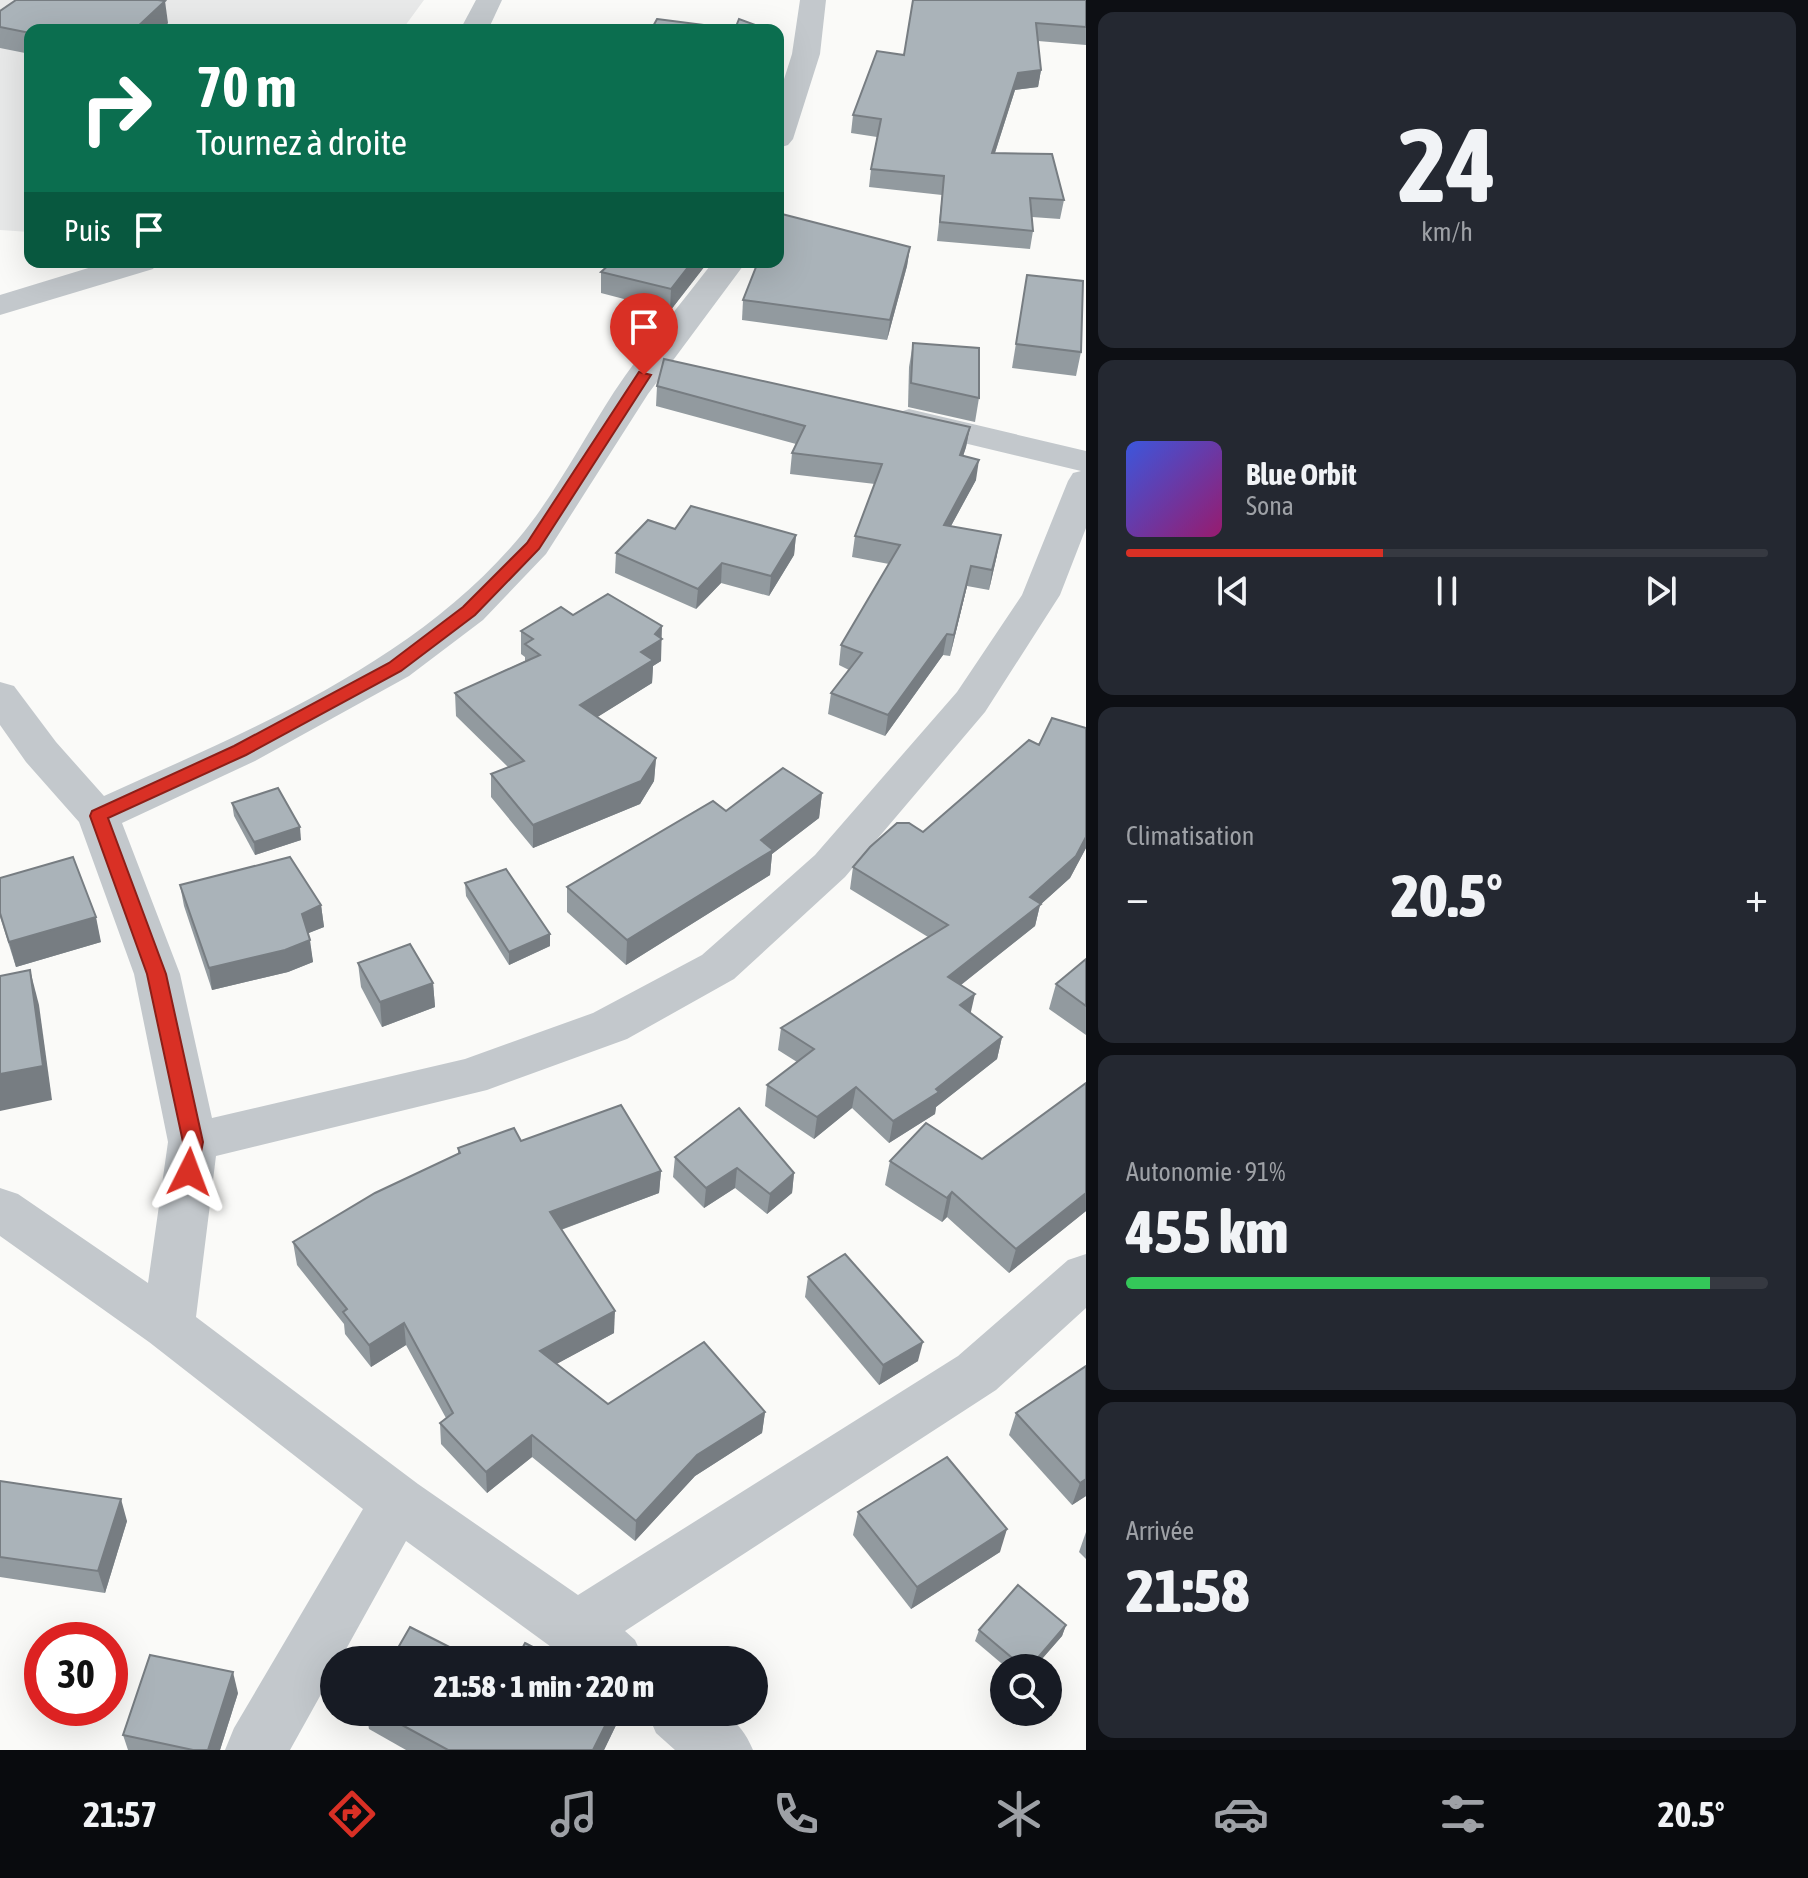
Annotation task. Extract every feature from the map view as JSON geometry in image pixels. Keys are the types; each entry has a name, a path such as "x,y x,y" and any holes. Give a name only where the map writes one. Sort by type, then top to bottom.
{"street":[{"path":"477,24 489,0"},
{"path":"784,120 806,50 813,0"},
{"path":"0,305 122,268"},
{"path":"98,816 240,751 395,667 469,611 533,546 582,465 671,364 727,268"},
{"path":"873,412 1086,462"},
{"path":"193,1142 470,1077 610,1026 718,967 830,866 971,702 1041,595 1086,481"},
{"path":"0,695 41,752 98,816 157,974 193,1142 168,1326"},
{"path":"0,1209 168,1326 398,1502 596,1645 977,1373 1086,1276"},
{"path":"256,1750 398,1502"},
{"path":"694,1726 722,1750"}],"shaded area":[{"path":"0,0 424,0 406,24 24,24 24,232 0,230"}],"building":[{"path":"16,0 165,1 140,24 24,24 24,32 0,27 0,11"},
{"path":"913,0 1086,0 1086,27 1036,23 1041,70 1018,73 992,153 1052,154 1064,200 1030,198 1033,231 940,222 944,176 871,169 881,119 853,115 877,51 904,55"},
{"path":"657,19 696,24 654,24"},
{"path":"784,215 910,247 890,320 743,300 756,268 784,268"},
{"path":"605,268 687,268 671,289 601,272"},
{"path":"1027,275 1083,281 1081,352 1016,344"},
{"path":"913,343 979,348 979,398 911,383"},
{"path":"664,359 970,427 960,455 979,460 944,525 1001,535 992,570 971,566 954,635 947,634 888,715 831,693 862,653 841,645 900,545 855,536 882,464 792,453 805,426 657,386"},
{"path":"691,506 796,535 771,576 722,563 698,589 616,553 648,520 675,529"},
{"path":"608,594 662,626 655,634 662,639 641,652 653,660 580,705 656,758 641,781 533,825 491,774 524,761 455,693 540,655 525,644 533,639 521,631 561,607 573,615"},
{"path":"1052,718 1086,728 1086,837 1076,856 1030,897 1041,904 948,977 975,994 960,1005 1002,1037 936,1089 939,1092 893,1121 856,1087 817,1117 767,1085 814,1049 781,1028 948,925 853,867 897,823 909,823 923,832 1029,740 1039,745"},
{"path":"783,768 822,793 761,840 773,850 627,940 567,887 713,801 726,811"},
{"path":"278,788 300,827 254,842 232,803"},
{"path":"73,857 96,917 9,942 0,913 0,878"},
{"path":"290,857 321,905 302,914 310,940 285,950 209,968 180,885"},
{"path":"506,869 550,934 509,952 465,883"},
{"path":"410,944 433,983 380,1002 358,963"},
{"path":"1086,959 1086,1006 1056,984"},
{"path":"30,970 43,1066 0,1074 0,976"},
{"path":"1086,1083 1086,1193 1016,1249 952,1192 947,1198 890,1161 926,1123 982,1159"},
{"path":"621,1105 661,1171 550,1212 615,1311 540,1351 608,1404 704,1342 765,1412 697,1455 636,1521 532,1435 486,1472 440,1423 453,1413 404,1323 369,1345 343,1312 347,1309 293,1242 375,1193 460,1153 458,1148 514,1128 521,1141"},
{"path":"739,1108 794,1173 770,1194 737,1168 706,1188 675,1157"},
{"path":"845,1254 923,1342 883,1365 808,1277"},
{"path":"1086,1366 1086,1479 1080,1483 1016,1413"},
{"path":"947,1457 1007,1529 917,1587 858,1512"},
{"path":"0,1481 121,1499 98,1571 0,1557"},
{"path":"1018,1585 1066,1625 1041,1654 1007,1654 979,1630"},
{"path":"410,1627 447,1646 399,1646"},
{"path":"150,1655 233,1672 208,1750 193,1750 123,1735"},
{"path":"404,1726 605,1726 593,1750 448,1750"}],"route":[{"path":"189,1172 193,1142 157,974 98,816 240,751 395,667 469,611 533,546 566,490 644,375"}]}
